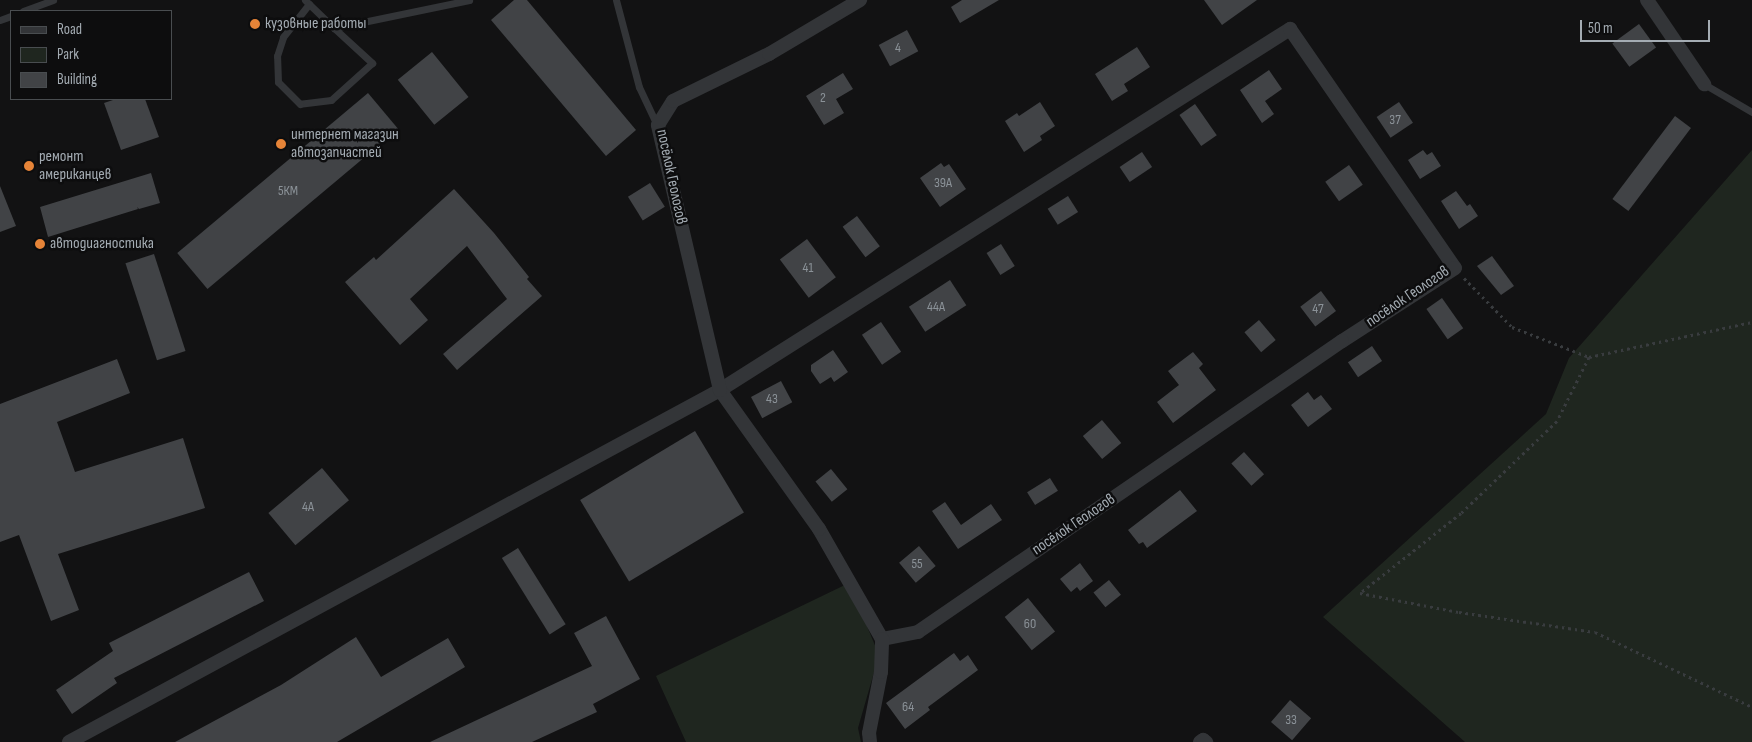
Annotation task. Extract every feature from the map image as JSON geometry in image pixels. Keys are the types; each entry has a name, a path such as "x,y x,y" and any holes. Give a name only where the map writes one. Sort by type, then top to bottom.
{"street":[{"name":"посёлок Геологов","path":"720,390 1290,29 1455,268 1342,340 918,632 882,640 819,529 720,390 658,126 674,100 769,54 844,3 860,0"},
{"path":"1647,0 1704,84"},
{"path":"69,742 720,390"},
{"path":"870,742 869,733 881,672 882,640"},
{"path":"1200,742 1203,740 1206,742"}],"lane":[{"path":"26,10 53,0"},
{"path":"334,28 469,0"},
{"path":"616,0 639,88 658,126"},
{"path":"307,2 372,62 331,100 300,104 278,82 277,56 283,37 307,2"},
{"path":"1704,84 1752,112"}],"path":[{"path":"1455,268 1512,327 1589,357 1752,322"},
{"path":"1589,357 1557,421 1461,513 1360,593 1459,612 1594,632 1752,707"}],"green space":[{"path":"1752,150 1752,742 1465,742 1323,617 1546,414 1569,358"},
{"path":"849,583 879,655 858,728 861,742 686,742 656,676"}],"building":[{"path":"514,0 527,0 636,130 606,156 491,20"},
{"path":"962,0 999,0 960,23 951,7"},
{"path":"1204,0 1257,0 1222,25"},
{"path":"1639,24 1656,47 1629,67 1612,43"},
{"path":"907,30 918,51 890,66 879,45"},
{"path":"1137,47 1150,67 1124,84 1128,91 1112,101 1095,74"},
{"path":"432,52 469,97 434,125 398,80"},
{"path":"1269,70 1282,89 1265,101 1274,114 1262,123 1240,90"},
{"path":"843,73 853,89 836,99 844,113 824,125 806,96"},
{"path":"368,93 398,129 207,289 177,253"},
{"path":"113,100 145,100 159,137 121,150 104,103"},
{"path":"1040,102 1055,126 1040,136 1042,140 1024,152 1005,121 1017,113 1019,116"},
{"path":"1399,102 1413,123 1391,138 1377,117"},
{"path":"1195,104 1217,135 1201,146 1179,115"},
{"path":"1675,116 1691,128 1628,211 1612,199"},
{"path":"1423,150 1427,155 1432,152 1441,166 1420,179 1408,160"},
{"path":"1142,152 1152,167 1130,182 1120,167"},
{"path":"941,163 944,167 949,164 966,189 940,207 920,178"},
{"path":"1349,165 1363,185 1339,201 1325,182"},
{"path":"151,173 160,203 139,209 137,207 138,209 48,237 40,207"},
{"path":"650,183 665,207 643,221 628,197"},
{"path":"0,186 16,226 0,232"},
{"path":"454,189 494,233 529,277 527,279 542,296 457,370 443,354 507,299 467,246 410,299 428,320 400,345 345,282 374,257 376,260"},
{"path":"1456,191 1467,206 1470,204 1478,216 1459,229 1441,201"},
{"path":"1068,196 1078,212 1058,225 1048,209"},
{"path":"857,216 880,246 865,257 843,227"},
{"path":"807,239 836,277 809,298 780,259"},
{"path":"1001,244 1015,266 1000,275 987,253"},
{"path":"154,254 186,351 157,360 125,263"},
{"path":"1492,256 1514,286 1501,295 1477,266"},
{"path":"950,280 966,305 925,332 909,307"},
{"path":"1321,291 1336,311 1315,327 1300,307"},
{"path":"1442,298 1463,328 1448,339 1426,309"},
{"path":"1259,320 1276,340 1261,352 1244,332"},
{"path":"881,322 901,352 882,365 862,335"},
{"path":"1372,346 1382,361 1358,377 1348,362"},
{"path":"833,350 848,372 834,382 831,377 820,384 811,371 811,365"},
{"path":"1193,352 1203,364 1199,368 1216,390 1173,423 1157,402 1179,385 1168,371"},
{"path":"117,359 130,393 57,422 75,472 183,438 205,508 58,554 79,610 51,621 19,535 0,542 0,404"},
{"path":"781,381 792,402 762,418 751,397"},
{"path":"1308,392 1314,400 1321,395 1332,409 1308,427 1291,405"},
{"path":"1102,420 1121,443 1102,459 1083,436"},
{"path":"695,431 744,512 629,581 580,500"},
{"path":"1244,452 1264,474 1251,486 1231,463"},
{"path":"322,468 349,500 295,545 268,513"},
{"path":"831,469 847,489 832,502 815,482"},
{"path":"1050,478 1058,491 1035,505 1027,492"},
{"path":"1180,490 1197,511 1147,548 1143,542 1139,544 1128,530"},
{"path":"945,502 961,525 991,504 1002,520 958,549 932,511"},
{"path":"919,546 936,566 916,583 899,563"},
{"path":"518,548 566,624 550,634 502,558"},
{"path":"1080,563 1093,581 1080,591 1077,587 1071,592 1060,579"},
{"path":"249,572 264,601 114,678 117,683 72,714 56,690 113,651 109,643"},
{"path":"1109,580 1121,595 1105,607 1093,593"},
{"path":"1028,598 1055,631 1032,650 1005,617"},
{"path":"606,616 640,679 593,704 597,712 532,742 430,742 592,666 574,633"},
{"path":"356,637 381,677 448,638 465,667 337,742 175,742 281,685"},
{"path":"954,653 960,661 968,655 978,670 928,707 930,710 905,729 886,703"},
{"path":"1290,700 1311,718 1292,740 1271,722"}],"place":[{"name":"кузовные работы","path":"255,24"},
{"name":"интернет магазин автозапчастей","path":"281,144"},
{"name":"ремонт американцев","path":"29,166"},
{"name":"автодиагностика","path":"40,244"}]}
